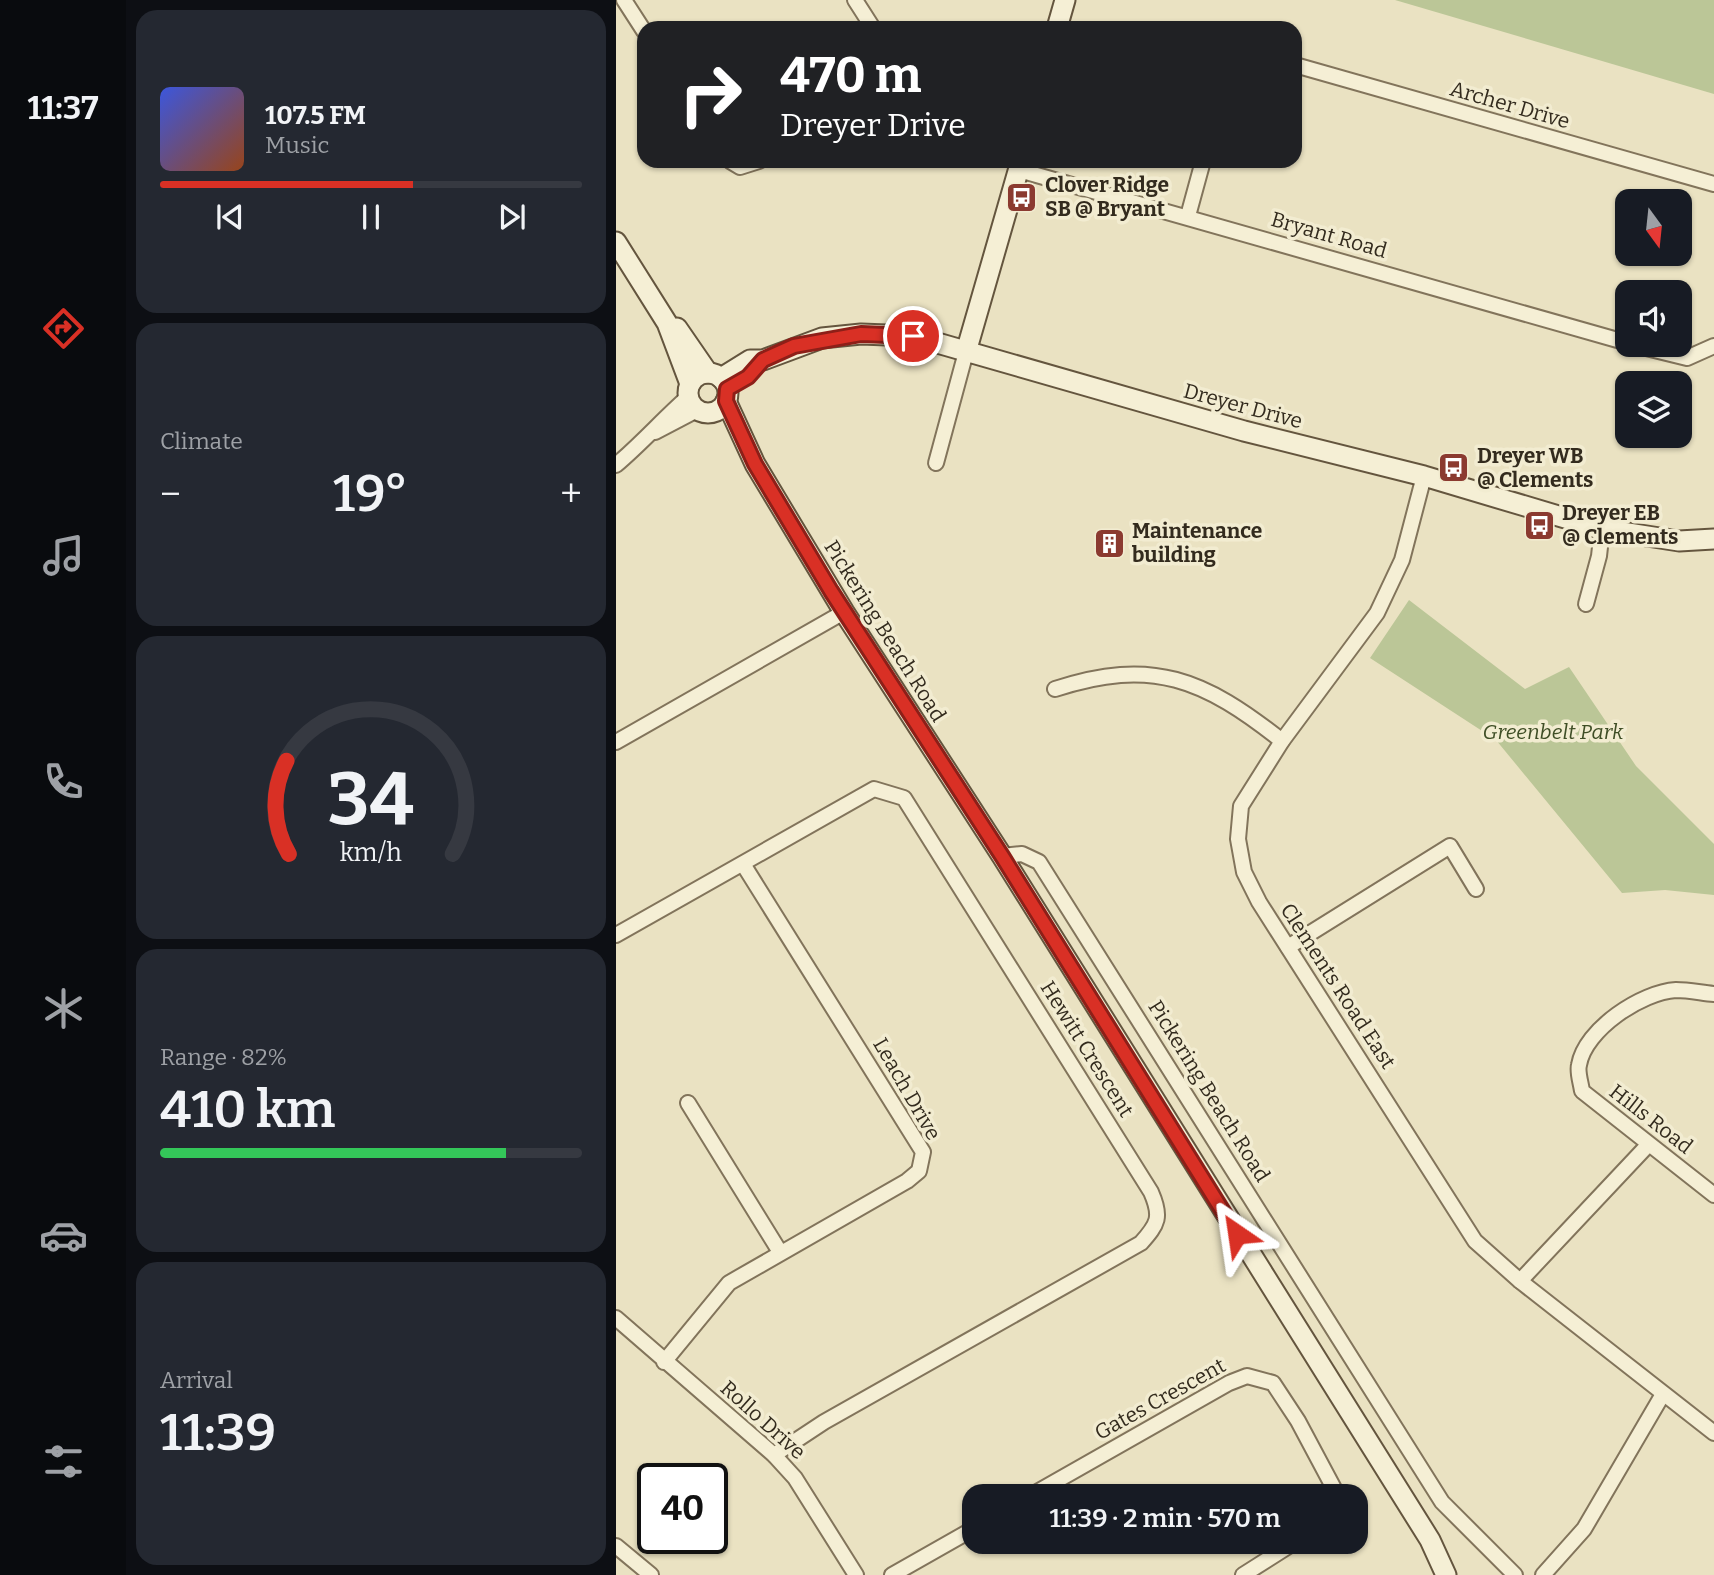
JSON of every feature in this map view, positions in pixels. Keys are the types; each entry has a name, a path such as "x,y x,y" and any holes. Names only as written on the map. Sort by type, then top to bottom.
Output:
{"street":[{"path":"624,0 637,21"},
{"path":"855,0 868,21"},
{"path":"1059,21 1065,0"},
{"name":"Archer Drive","path":"1302,67 1714,184"},
{"path":"936,463 1019,168"},
{"name":"Bryant Road","path":"1030,168 1615,339"},
{"path":"1188,216 1201,168"},
{"name":"Pickering Beach Road","path":"616,242 709,393 746,459 755,464 844,612 1002,856 1430,1540 1446,1575"},
{"name":"Dreyer Drive","path":"709,393 748,377 763,360 813,341 861,334 913,336 1244,431 1424,476 1602,529 1679,541 1714,539"},
{"path":"1692,356 1714,346"},
{"path":"616,465 654,432 709,393"},
{"name":"Clements Road East","path":"1424,476 1402,560 1377,613 1282,741 1241,806 1238,839 1244,872 1475,1241 1520,1281 1714,1433"},
{"path":"1586,604 1599,556 1602,529"},
{"path":"616,742 844,612"},
{"path":"1055,689 1085,679 1122,673 1157,674 1208,689 1239,706 1282,741"},
{"name":"Hewitt Crescent","path":"616,935 874,789 904,798 1151,1192 1158,1208 1156,1226 1141,1243 824,1422 774,1455"},
{"path":"1289,947 1450,846 1476,889"},
{"name":"Pickering Beach Road","path":"1002,856 1021,854 1039,862 1442,1502 1515,1575"},
{"name":"Leach Drive","path":"664,1362 729,1283 907,1181 919,1171 923,1152 743,864"},
{"name":"Hills Road","path":"1714,994 1677,990 1648,996 1621,1011 1584,1049 1578,1066 1582,1091 1714,1195"},
{"path":"688,1103 780,1252"},
{"path":"1520,1281 1648,1145"},
{"name":"Rollo Drive","path":"616,1318 774,1455 795,1478 856,1575"},
{"name":"Gates Crescent","path":"1051,1484 1229,1383 1247,1376 1273,1383 1298,1421 1332,1484"},
{"path":"1543,1575 1584,1529 1662,1394"},
{"path":"892,1575 962,1535"},
{"name":"Pickering Beach Road","path":"1430,1540 1442,1549 1461,1575"},
{"path":"616,1546 652,1575"},
{"path":"1243,1575 1276,1554"}],"green space":[{"path":"1395,0 1714,0 1714,94"},
{"name":"Greenbelt Park","path":"1409,600 1525,689 1569,667 1636,766 1714,844 1714,895 1665,890 1622,893 1496,740 1370,658"}],"building":[{"name":"Maintenance building","path":"1100,533 1122,539 1118,553 1096,548"}],"place":[{"name":"Clover Ridge SB @ Bryant","path":"1022,197"},
{"name":"Dreyer WB @ Clements","path":"1454,468"},
{"name":"Dreyer EB @ Clements","path":"1539,525"},
{"name":"Maintenance building","path":"1109,543"}],"route":[{"path":"913,336 861,334 822,338 794,346 763,360 748,377 727,389 726,401 752,452 755,464 844,612 1002,856 1237,1234"}]}
